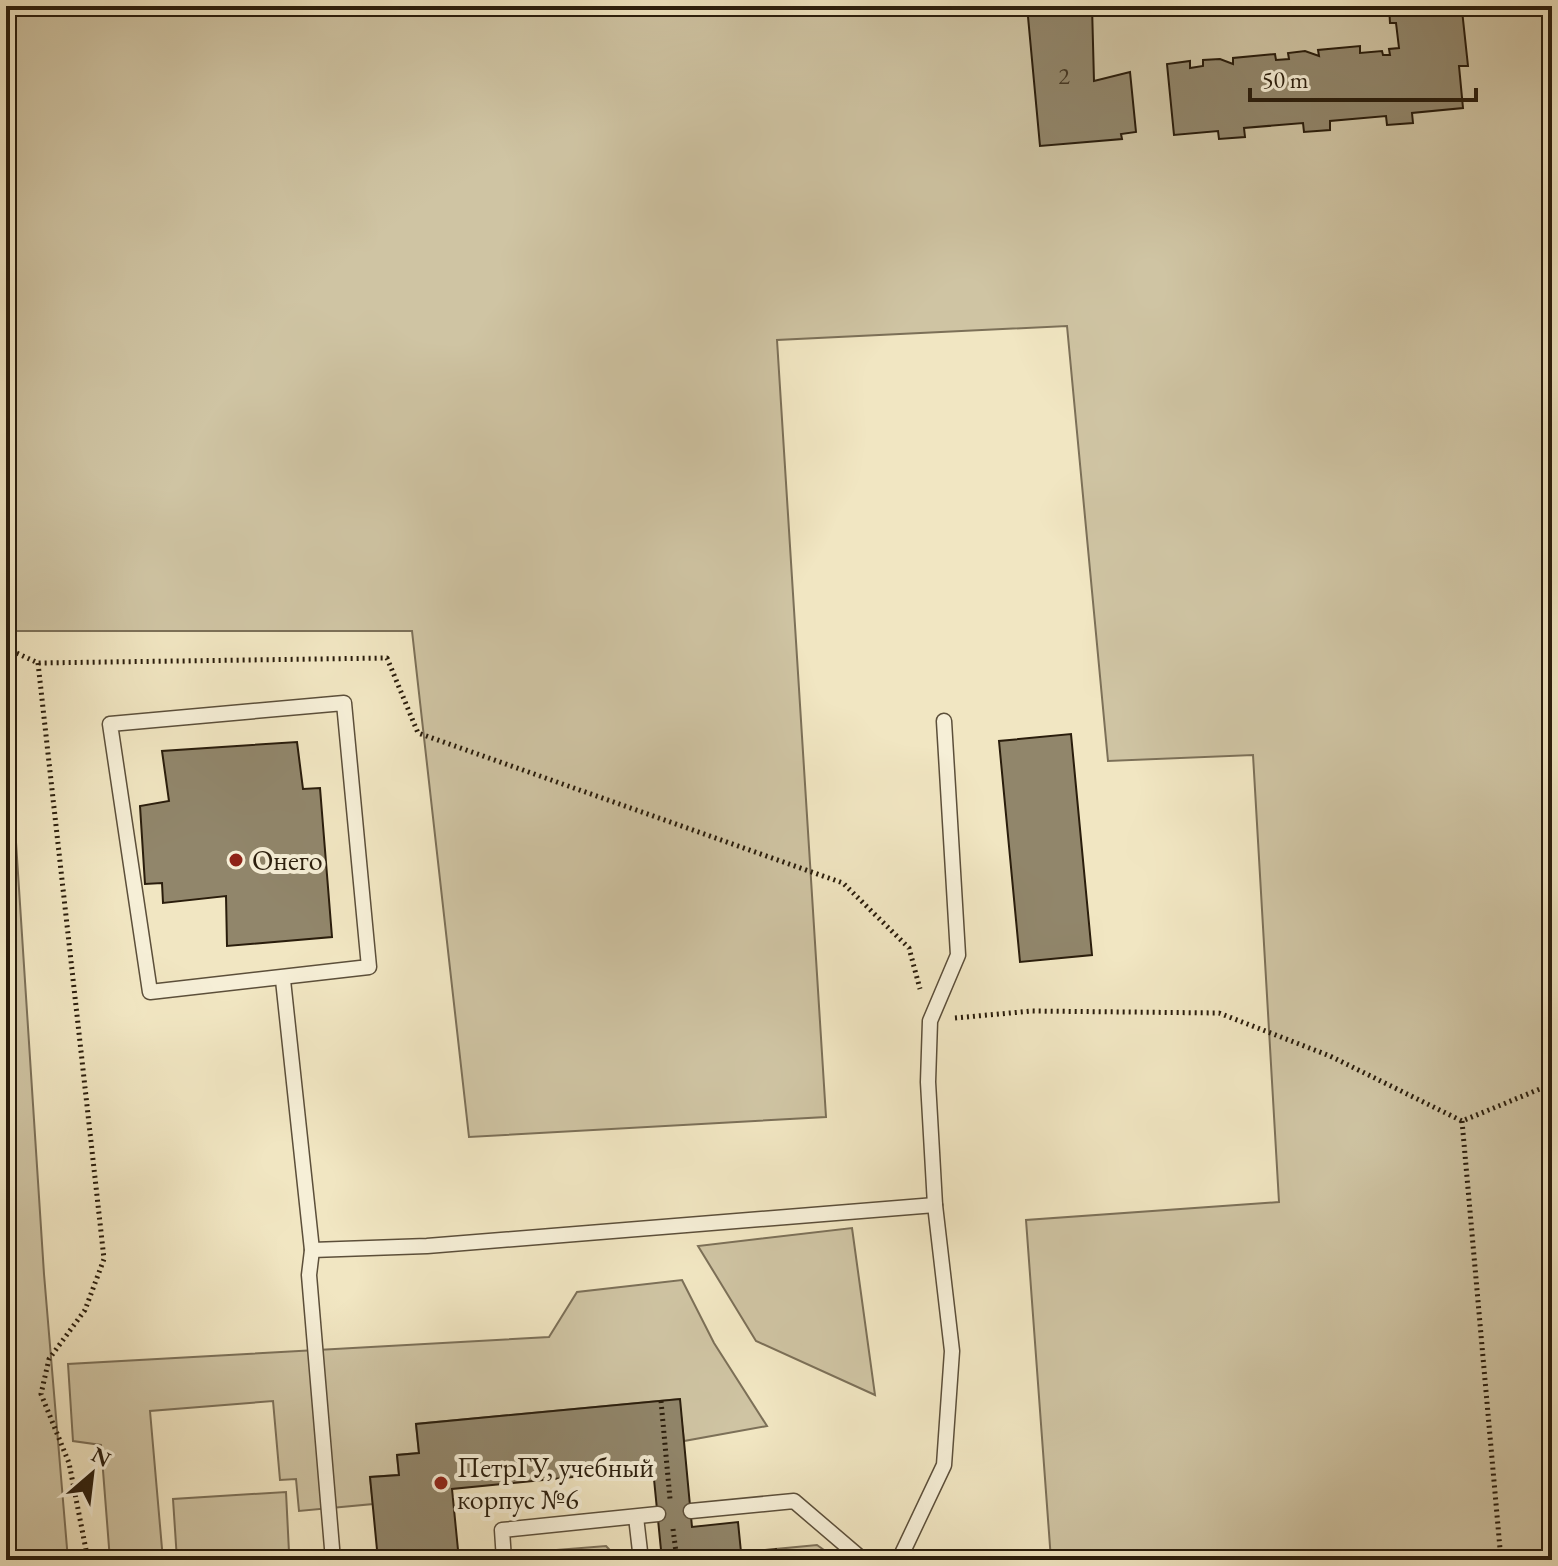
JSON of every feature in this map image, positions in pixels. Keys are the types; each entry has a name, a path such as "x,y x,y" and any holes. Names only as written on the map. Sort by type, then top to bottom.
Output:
{"lane":[{"path":"344,703 369,967 283,980 150,992 110,724 344,703"},
{"path":"899,1560 944,1465 952,1351 935,1205 928,1082 930,1021 958,955 944,721"},
{"path":"283,980 312,1250 309,1275 333,1560"},
{"path":"312,1250 427,1246 935,1205"},
{"path":"691,1511 794,1501 863,1560"},
{"path":"504,1560 502,1530 658,1514"},
{"path":"636,1517 641,1560"}],"path":[{"path":"6,648 38,663 387,658 418,733 843,883 909,948 930,1021 1032,1011 1219,1013 1330,1056 1462,1121 1552,1084"},
{"path":"38,663 104,1259 85,1310 49,1359 41,1394 69,1463 88,1560"},
{"path":"1462,1121 1501,1560"},
{"path":"661,1401 677,1560"}],"shaded area":[{"path":"6,6 1552,6 1552,1560 1051,1560 1026,1220 1279,1202 1253,755 1108,761 1067,326 777,340 826,1117 469,1137 412,631 6,631"},
{"path":"6,688 44,1274 68,1560 6,1560"},
{"path":"852,1228 875,1395 756,1341 698,1246"},
{"path":"682,1280 714,1343 767,1426 684,1441 679,1399 416,1424 419,1453 397,1455 399,1475 370,1477 373,1504 299,1511 296,1479 280,1480 273,1401 150,1411 163,1560 110,1560 101,1445 73,1441 68,1364 549,1337 577,1292"},
{"path":"286,1492 289,1552 283,1558 177,1560 173,1499"},
{"path":"817,1545 838,1560 777,1560 776,1549"},
{"path":"606,1546 619,1560 529,1560 532,1552"}],"building":[{"path":"1027,6 1092,6 1094,81 1130,72 1136,132 1121,134 1122,139 1040,146"},
{"path":"1389,6 1468,6 1468,9 1462,10 1468,66 1459,66 1463,108 1412,113 1413,123 1387,125 1386,116 1330,121 1330,130 1304,132 1303,123 1244,128 1245,137 1219,139 1218,131 1174,135 1167,64 1190,61 1190,68 1203,66 1203,60 1220,59 1233,64 1233,58 1275,54 1276,60 1289,59 1288,53 1305,51 1319,56 1318,50 1360,46 1360,53 1382,51 1383,55 1390,55 1389,49 1399,48 1396,23 1390,23"},
{"path":"1071,734 1092,955 1020,962 999,741"},
{"name":"Онего","path":"297,742 303,789 320,788 332,937 227,946 226,896 163,903 162,883 145,884 140,806 169,801 162,751"},
{"name":"ПетрГУ, учебный корпус №6","path":"680,1399 692,1527 738,1522 741,1552 776,1549 777,1560 662,1560 653,1469 452,1489 459,1560 378,1560 370,1477 399,1475 397,1455 419,1453 416,1424"}],"place":[{"name":"Онего","path":"236,860"},
{"name":"ПетрГУ, учебный корпус №6","path":"441,1483"}]}
